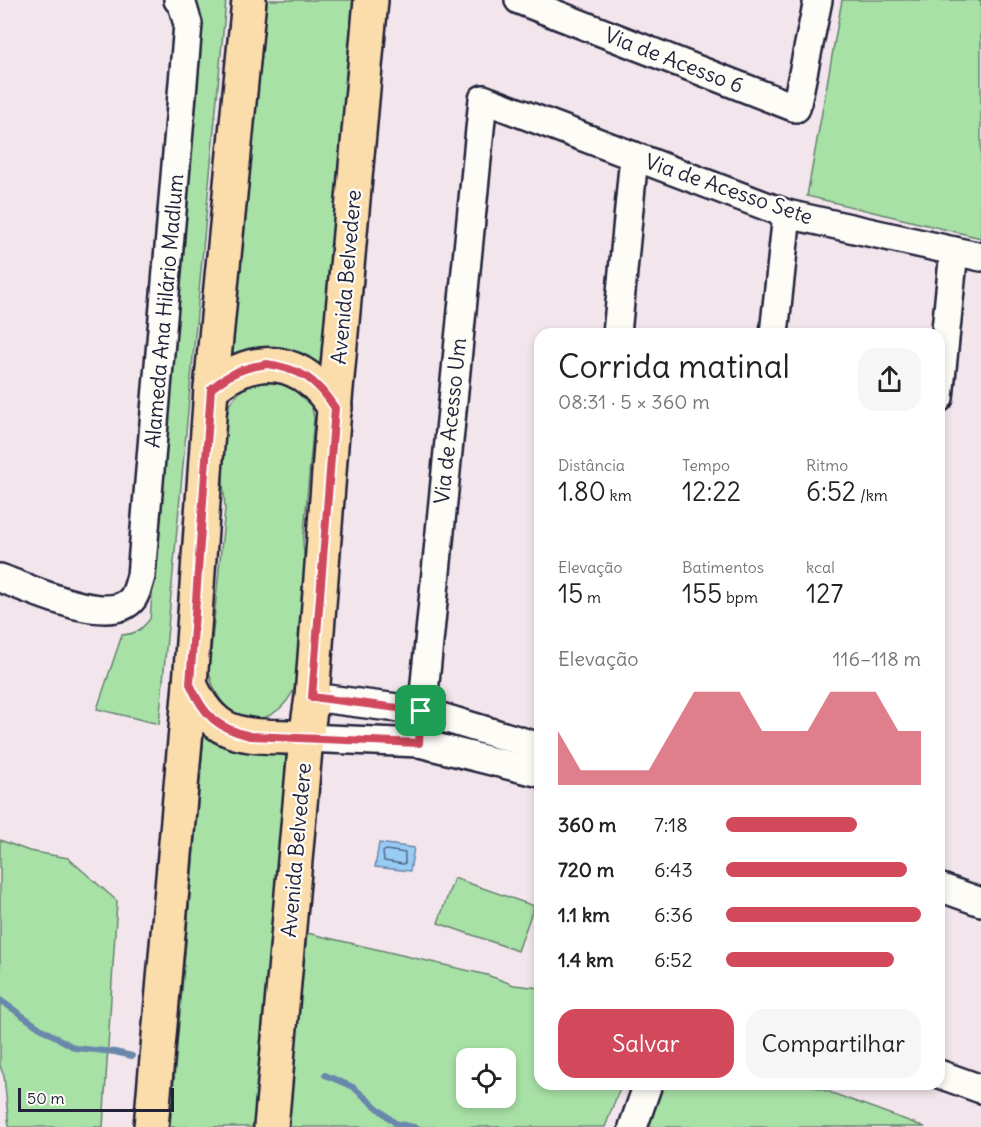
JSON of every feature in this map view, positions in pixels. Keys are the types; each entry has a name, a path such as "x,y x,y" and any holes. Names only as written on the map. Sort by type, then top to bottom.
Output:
{"main road":[{"path":"151,1127 190,684 211,389 249,0"},
{"name":"Avenida Belvedere","path":"271,1127 306,738 312,697 371,0"},
{"path":"211,389 227,376 246,367 267,364 288,367 307,376 323,390 335,408"},
{"path":"190,684 198,704 212,720 230,731 250,736 306,738"}],"street":[{"name":"Via de Acesso 6","path":"519,0 796,108 818,0"},
{"name":"Alameda Ana Hilário Madlum","path":"0,578 88,609 117,609 132,599 141,576 187,45 188,24 180,2"},
{"name":"Via de Acesso Sete","path":"483,99 787,214 981,257"},
{"name":"Via de Acesso Um","path":"419,743 483,99"},
{"path":"618,328 634,156"},
{"path":"775,328 787,214"},
{"path":"945,340 954,251"},
{"path":"312,697 421,711 534,745"},
{"path":"354,741 357,704"},
{"path":"306,738 419,743 534,772"},
{"path":"945,889 981,902"},
{"path":"945,1076 981,1089"},
{"path":"633,1127 646,1090"}],"green space":[{"path":"190,0 226,0 159,724 97,709 122,635 138,631 150,619 200,42 197,18"},
{"path":"262,0 356,0 323,379 230,363"},
{"path":"842,0 981,0 981,238 807,196"},
{"path":"278,379 298,389 307,397 314,418 303,543 306,577 295,687 285,703 273,713 260,718 247,718 234,713 223,703 214,689 209,671 225,509 222,467 226,419 230,403 245,386 256,380"},
{"path":"204,733 289,757 257,1127 170,1127"},
{"path":"0,840 29,851 68,858 117,901 103,1127 9,1127 4,1076 0,1066"},
{"path":"454,878 534,906 518,951 438,923"},
{"path":"307,933 487,975 514,985 534,987 534,1090 619,1090 605,1127 286,1127"},
{"path":"659,1090 824,1090 925,1127 646,1127"}],"water":[{"path":"379,843 414,848 410,871 375,867"}],"waterway":[{"path":"0,1000 40,1028 75,1048 132,1056"},
{"path":"325,1075 353,1087 395,1123 414,1127"}],"route":[{"path":"267,364 288,367 307,376 323,390 335,408 312,697 421,711 419,743 354,741 250,736 230,731 212,720 198,704 190,684 211,389 227,376 246,367 267,364"}]}
